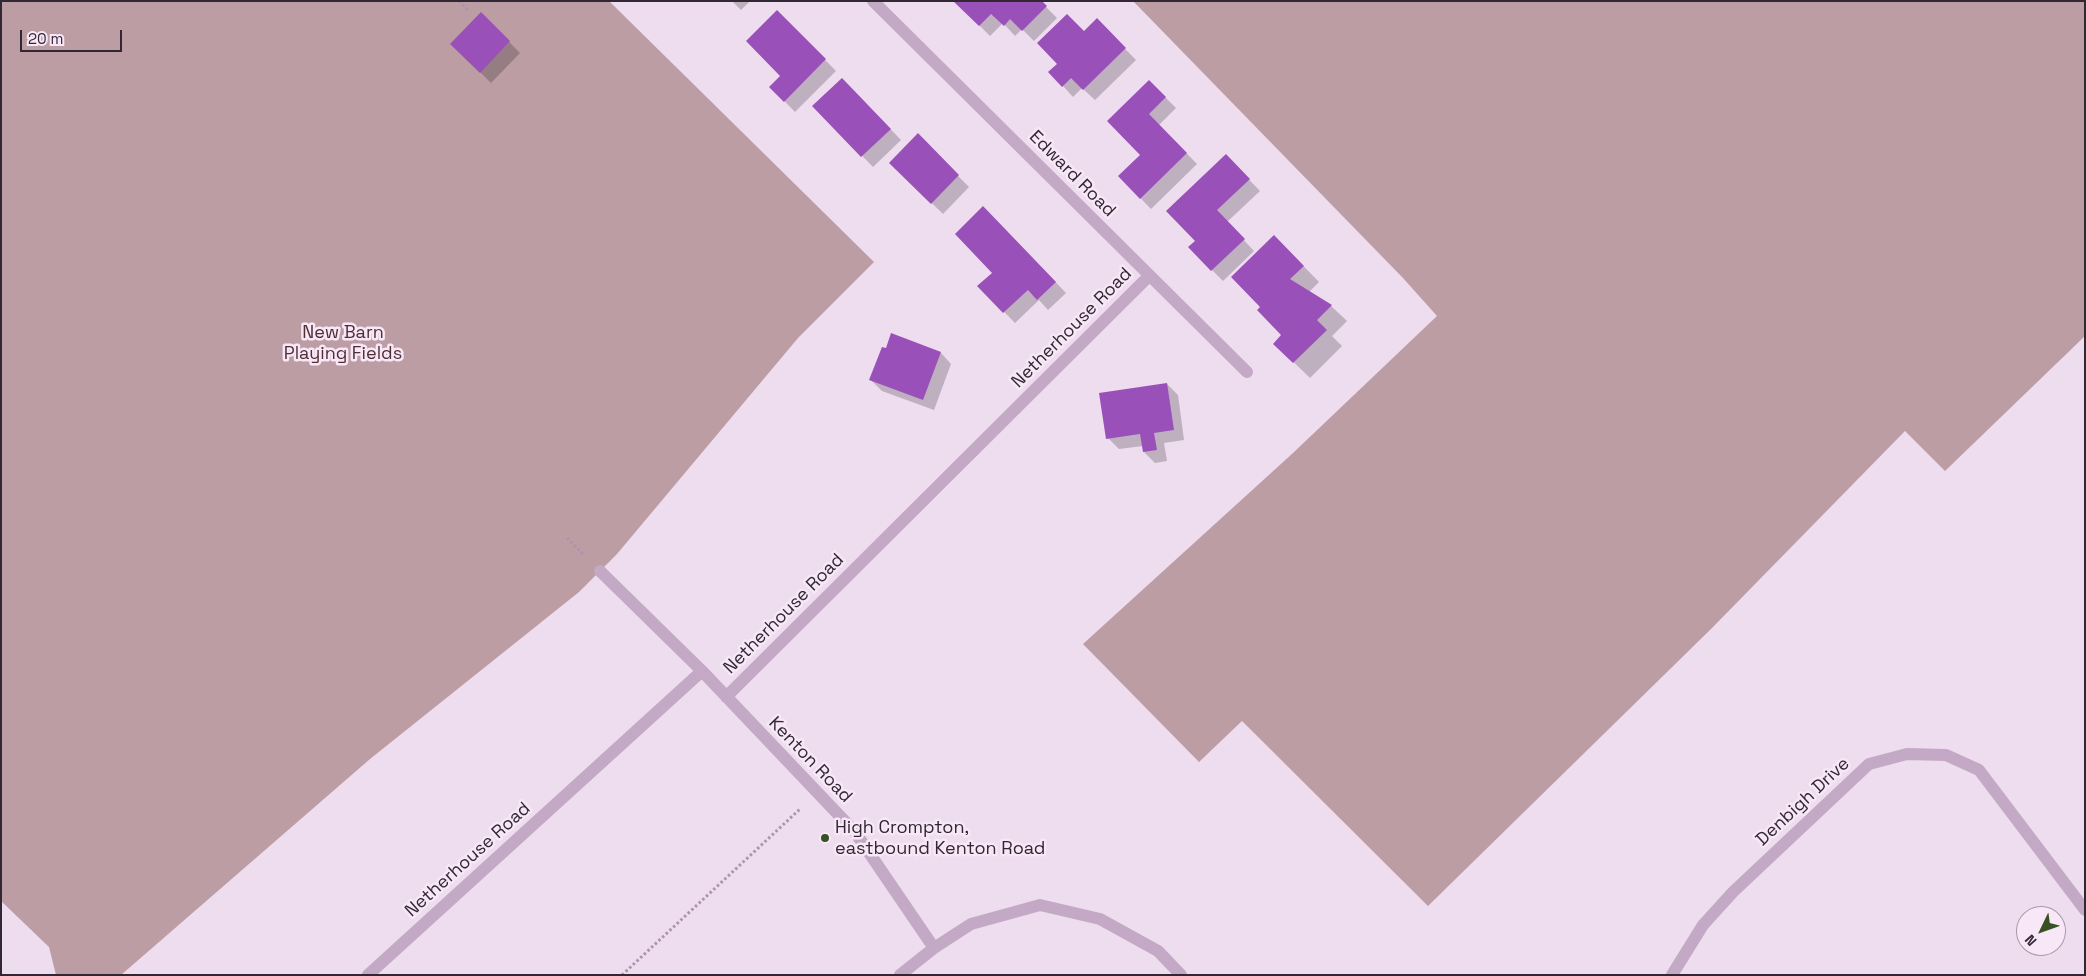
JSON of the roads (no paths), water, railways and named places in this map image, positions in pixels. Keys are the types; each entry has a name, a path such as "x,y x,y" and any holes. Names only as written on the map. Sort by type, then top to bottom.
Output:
{"street":[{"name":"Edward Road","path":"873,1 1247,372"},
{"name":"Netherhouse Road","path":"368,975 702,671 726,697 1149,276"},
{"path":"600,572 702,671"},
{"name":"Kenton Road","path":"726,697 855,832 934,948"},
{"name":"Denbigh Drive","path":"1672,975 1703,925 1734,892 1805,824 1869,764 1907,754 1946,754 1979,770 2085,910"},
{"path":"900,975 934,948 971,924 1040,905 1100,919 1158,951 1181,975"}],"place":[{"name":"High Crompton, eastbound Kenton Road","path":"825,838"}],"park label":[{"name":"New Barn Playing Fields","path":"343,343"}]}
